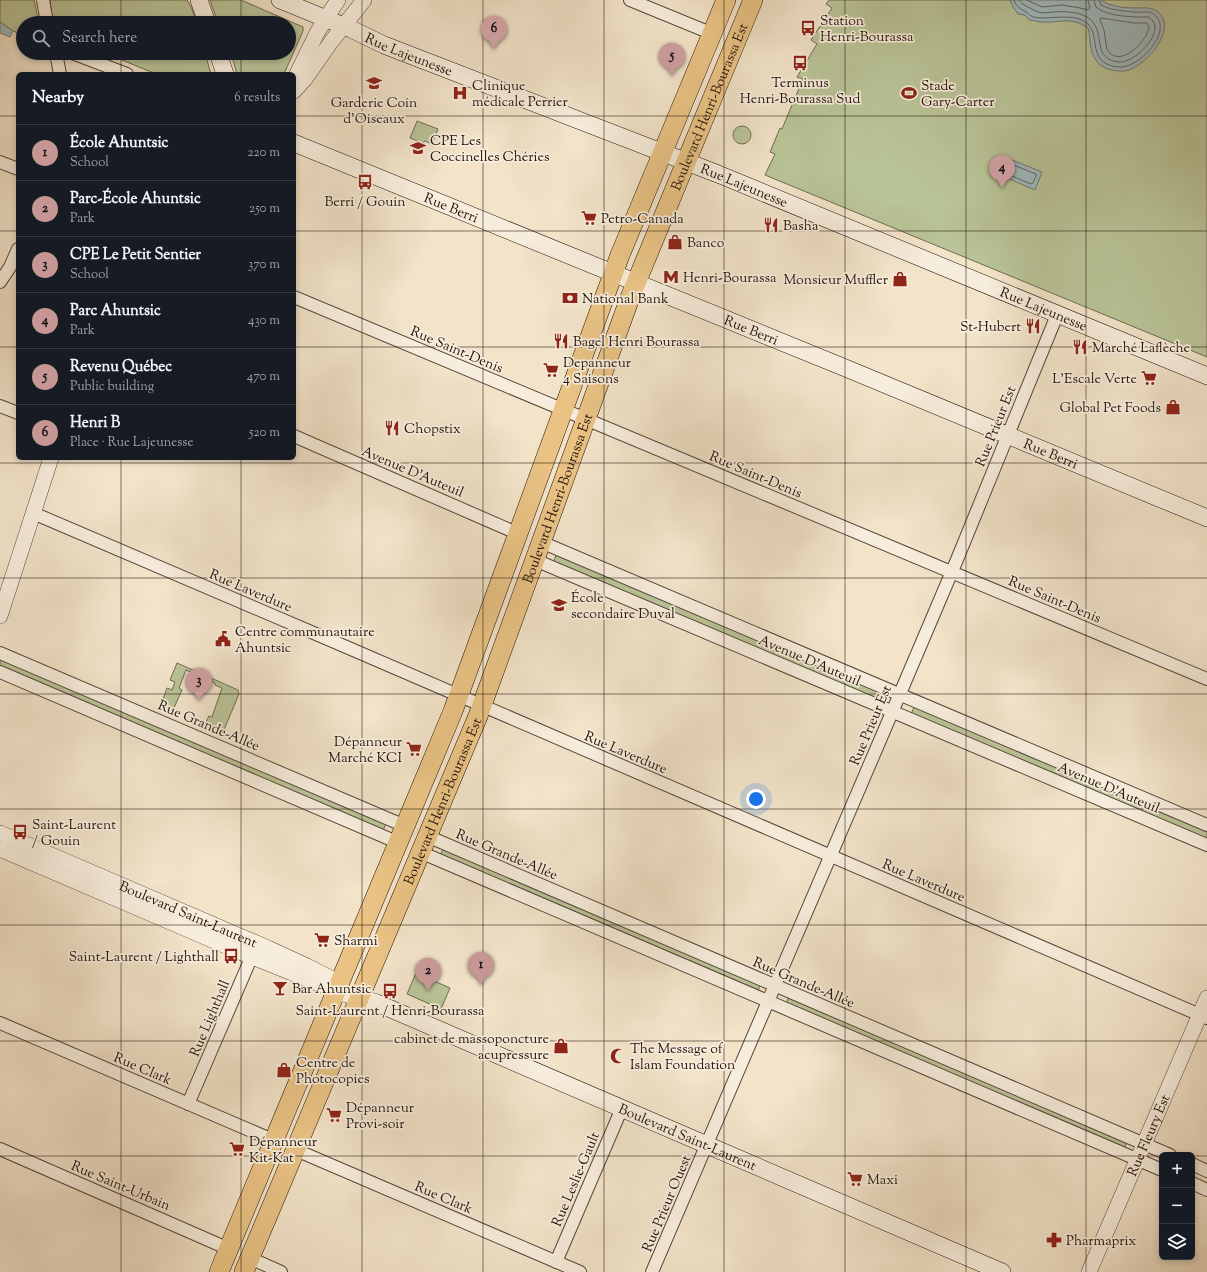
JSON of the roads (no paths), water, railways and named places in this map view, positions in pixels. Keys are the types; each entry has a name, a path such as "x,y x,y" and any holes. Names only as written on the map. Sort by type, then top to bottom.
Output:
{"main road":[{"path":"198,0 204,16"},
{"name":"Rue Lajeunesse","path":"280,0 384,45 686,162 896,247 1207,376"},
{"name":"Boulevard Henri-Bourassa Est","path":"220,1272 459,696 613,274 726,0"},
{"name":"Boulevard Henri-Bourassa Est","path":"247,1265 296,1150 365,998 423,844 482,706 636,283 753,0"},
{"path":"220,60 224,72"},
{"name":"Rue Berri","path":"296,144 1207,518"},
{"name":"Boulevard Saint-Laurent","path":"338,987 622,1108 993,1270"}],"street":[{"path":"43,0 46,16"},
{"path":"296,76 315,36 338,0"},
{"path":"296,89 364,0"},
{"path":"630,0 713,34"},
{"path":"57,60 60,72"},
{"path":"90,60 122,72"},
{"path":"0,162 16,166"},
{"path":"0,282 10,267 16,254"},
{"name":"Rue Saint-Denis","path":"296,298 1207,679"},
{"name":"Rue Prieur Est","path":"707,1145 900,694 1057,315"},
{"path":"0,406 16,412"},
{"name":"Avenue D'Auteuil","path":"296,437 519,534"},
{"path":"0,616 50,460"},
{"name":"Rue Laverdure","path":"33,513 1203,1017"},
{"name":"Avenue D'Auteuil","path":"538,551 900,694 1207,825"},
{"name":"Avenue D'Auteuil","path":"538,551 892,712 1207,845"},
{"name":"Rue Grande-Allée","path":"0,653 402,834"},
{"path":"0,672 402,834"},
{"name":"Boulevard Saint-Laurent","path":"0,833 254,950"},
{"path":"423,844 768,1002 1159,1169"},
{"name":"Rue Grande-Allée","path":"423,844 775,986 1163,1152"},
{"name":"Boulevard Saint-Laurent","path":"0,849 254,950 307,966 338,987"},
{"name":"Rue Lighthall","path":"188,1104 254,950"},
{"name":"Rue Fleury Est","path":"1090,1272 1144,1144 1203,1017 1207,998"},
{"name":"Rue Clark","path":"0,1023 274,1140"},
{"name":"Rue Leslie-Gault","path":"556,1262 622,1108"},
{"name":"Rue Prieur Ouest","path":"652,1272 707,1145"},
{"name":"Rue Saint-Urbain","path":"0,1149 230,1249"},
{"name":"Rue Clark","path":"296,1150 580,1272"},
{"path":"1195,1165 1207,1171"},
{"path":"1195,1184 1207,1190"},
{"path":"247,1265 281,1272"}],"water":[{"path":"1010,0 1101,0 1118,7 1150,8 1157,11 1163,18 1163,36 1152,53 1136,66 1129,70 1121,71 1108,69 1101,66 1094,56 1091,49 1088,28 1082,24 1071,21 1042,22 1029,20 1025,15 1018,14"},
{"path":"0,22 13,31 10,37 0,33"},
{"path":"1007,158 1042,172 1035,190 1000,175"}],"place":[{"name":"Station Henri-Bourassa","path":"808,28"},
{"name":"Henri B","path":"494,49"},
{"name":"Terminus Henri-Bourassa Sud","path":"800,63"},
{"name":"Revenu Québec","path":"672,76"},
{"name":"Garderie Coin d'Oiseaux","path":"374,83"},
{"name":"Clinique médicale Perrier","path":"460,93"},
{"name":"Stade Gary-Carter","path":"909,93"},
{"name":"CPE Les Coccinelles Chéries","path":"418,148"},
{"name":"Berri / Gouin","path":"365,182"},
{"name":"Parc Ahuntsic","path":"1002,188"},
{"name":"Petro-Canada","path":"589,218"},
{"name":"Basha","path":"771,225"},
{"name":"Banco","path":"675,242"},
{"name":"Henri-Bourassa","path":"671,277"},
{"name":"Monsieur Muffler","path":"900,279"},
{"name":"National Bank","path":"570,298"},
{"name":"St-Hubert","path":"1033,326"},
{"name":"Bagel Henri Bourassa","path":"561,341"},
{"name":"Marché Laflèche","path":"1080,347"},
{"name":"Depanneur 4 Saisons","path":"551,370"},
{"name":"L'Escale Verte","path":"1149,378"},
{"name":"Global Pet Foods","path":"1173,407"},
{"name":"Chopstix","path":"392,428"},
{"name":"École secondaire Duval","path":"559,605"},
{"name":"Centre communautaire Ahuntsic","path":"223,639"},
{"name":"CPE Le Petit Sentier","path":"199,701"},
{"name":"Dépanneur Marché KCI","path":"414,749"},
{"name":"Saint-Laurent / Gouin","path":"20,832"},
{"name":"Sharmi","path":"322,940"},
{"name":"Saint-Laurent / Lighthall","path":"231,956"},
{"name":"École Ahuntsic","path":"481,985"},
{"name":"Bar Ahuntsic","path":"280,988"},
{"name":"Saint-Laurent / Henri-Bourassa","path":"390,991"},
{"name":"Parc-École Ahuntsic","path":"428,991"},
{"name":"cabinet de massoponcture acupressure","path":"561,1046"},
{"name":"The Message of Islam Foundation","path":"618,1056"},
{"name":"Centre de Photocopies","path":"284,1070"},
{"name":"Dépanneur Provi-soir","path":"334,1115"},
{"name":"Dépanneur Kit-Kat","path":"237,1149"},
{"name":"Maxi","path":"855,1179"},
{"name":"Pharmaprix","path":"1054,1240"}]}
